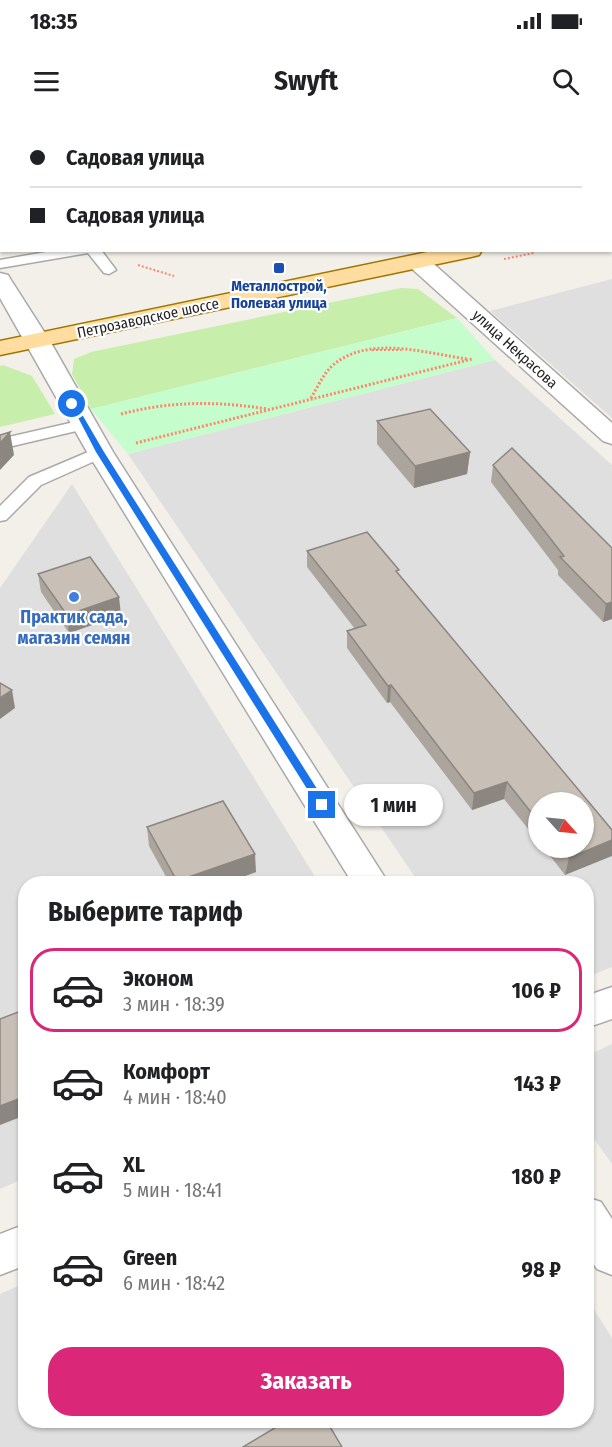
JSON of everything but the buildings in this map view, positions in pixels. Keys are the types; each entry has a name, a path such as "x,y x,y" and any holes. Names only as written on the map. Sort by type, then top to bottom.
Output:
{"main road":[{"name":"Петрозаводское шоссе","path":"0,348 462,252"}],"street":[{"name":"улица Некрасова","path":"417,262 612,436"},
{"path":"0,279 38,341 83,425 367,876"},
{"path":"594,1010 612,1002"},
{"path":"594,1228 612,1255"},
{"path":"0,1255 18,1247"}],"lane":[{"path":"0,264 73,252"},
{"path":"95,252 109,270"},
{"path":"0,444 83,425"},
{"path":"0,516 35,481 100,452"}],"path":[{"path":"495,261 534,253"},
{"path":"310,399 331,367 343,358 364,350 386,348 471,359"},
{"path":"100,452 514,348"},
{"path":"83,425 156,404 230,402 271,410"}],"shaded area":[{"path":"612,279 612,418 490,311"},
{"path":"495,360 612,465 612,967 594,974 594,876 414,876 128,454"},
{"path":"72,484 315,876 18,876 18,1181 0,1189 0,588"},
{"path":"612,1044 612,1164 594,1138 594,1053"},
{"path":"18,1286 18,1428 594,1428 594,1309 612,1338 612,1447 0,1447 0,1294"}],"green space":[{"path":"401,288 418,289 457,318 91,409 72,374 74,359 91,352"},
{"path":"457,318 495,360 128,454 91,409"},
{"path":"3,365 32,376 55,414 0,427 0,366"}],"place":[{"name":"Металлострой, Полевая улица","path":"279,268"},
{"name":"Практик сада, магазин семян","path":"74,597"}],"route":[{"path":"72,404 322,805"}]}
